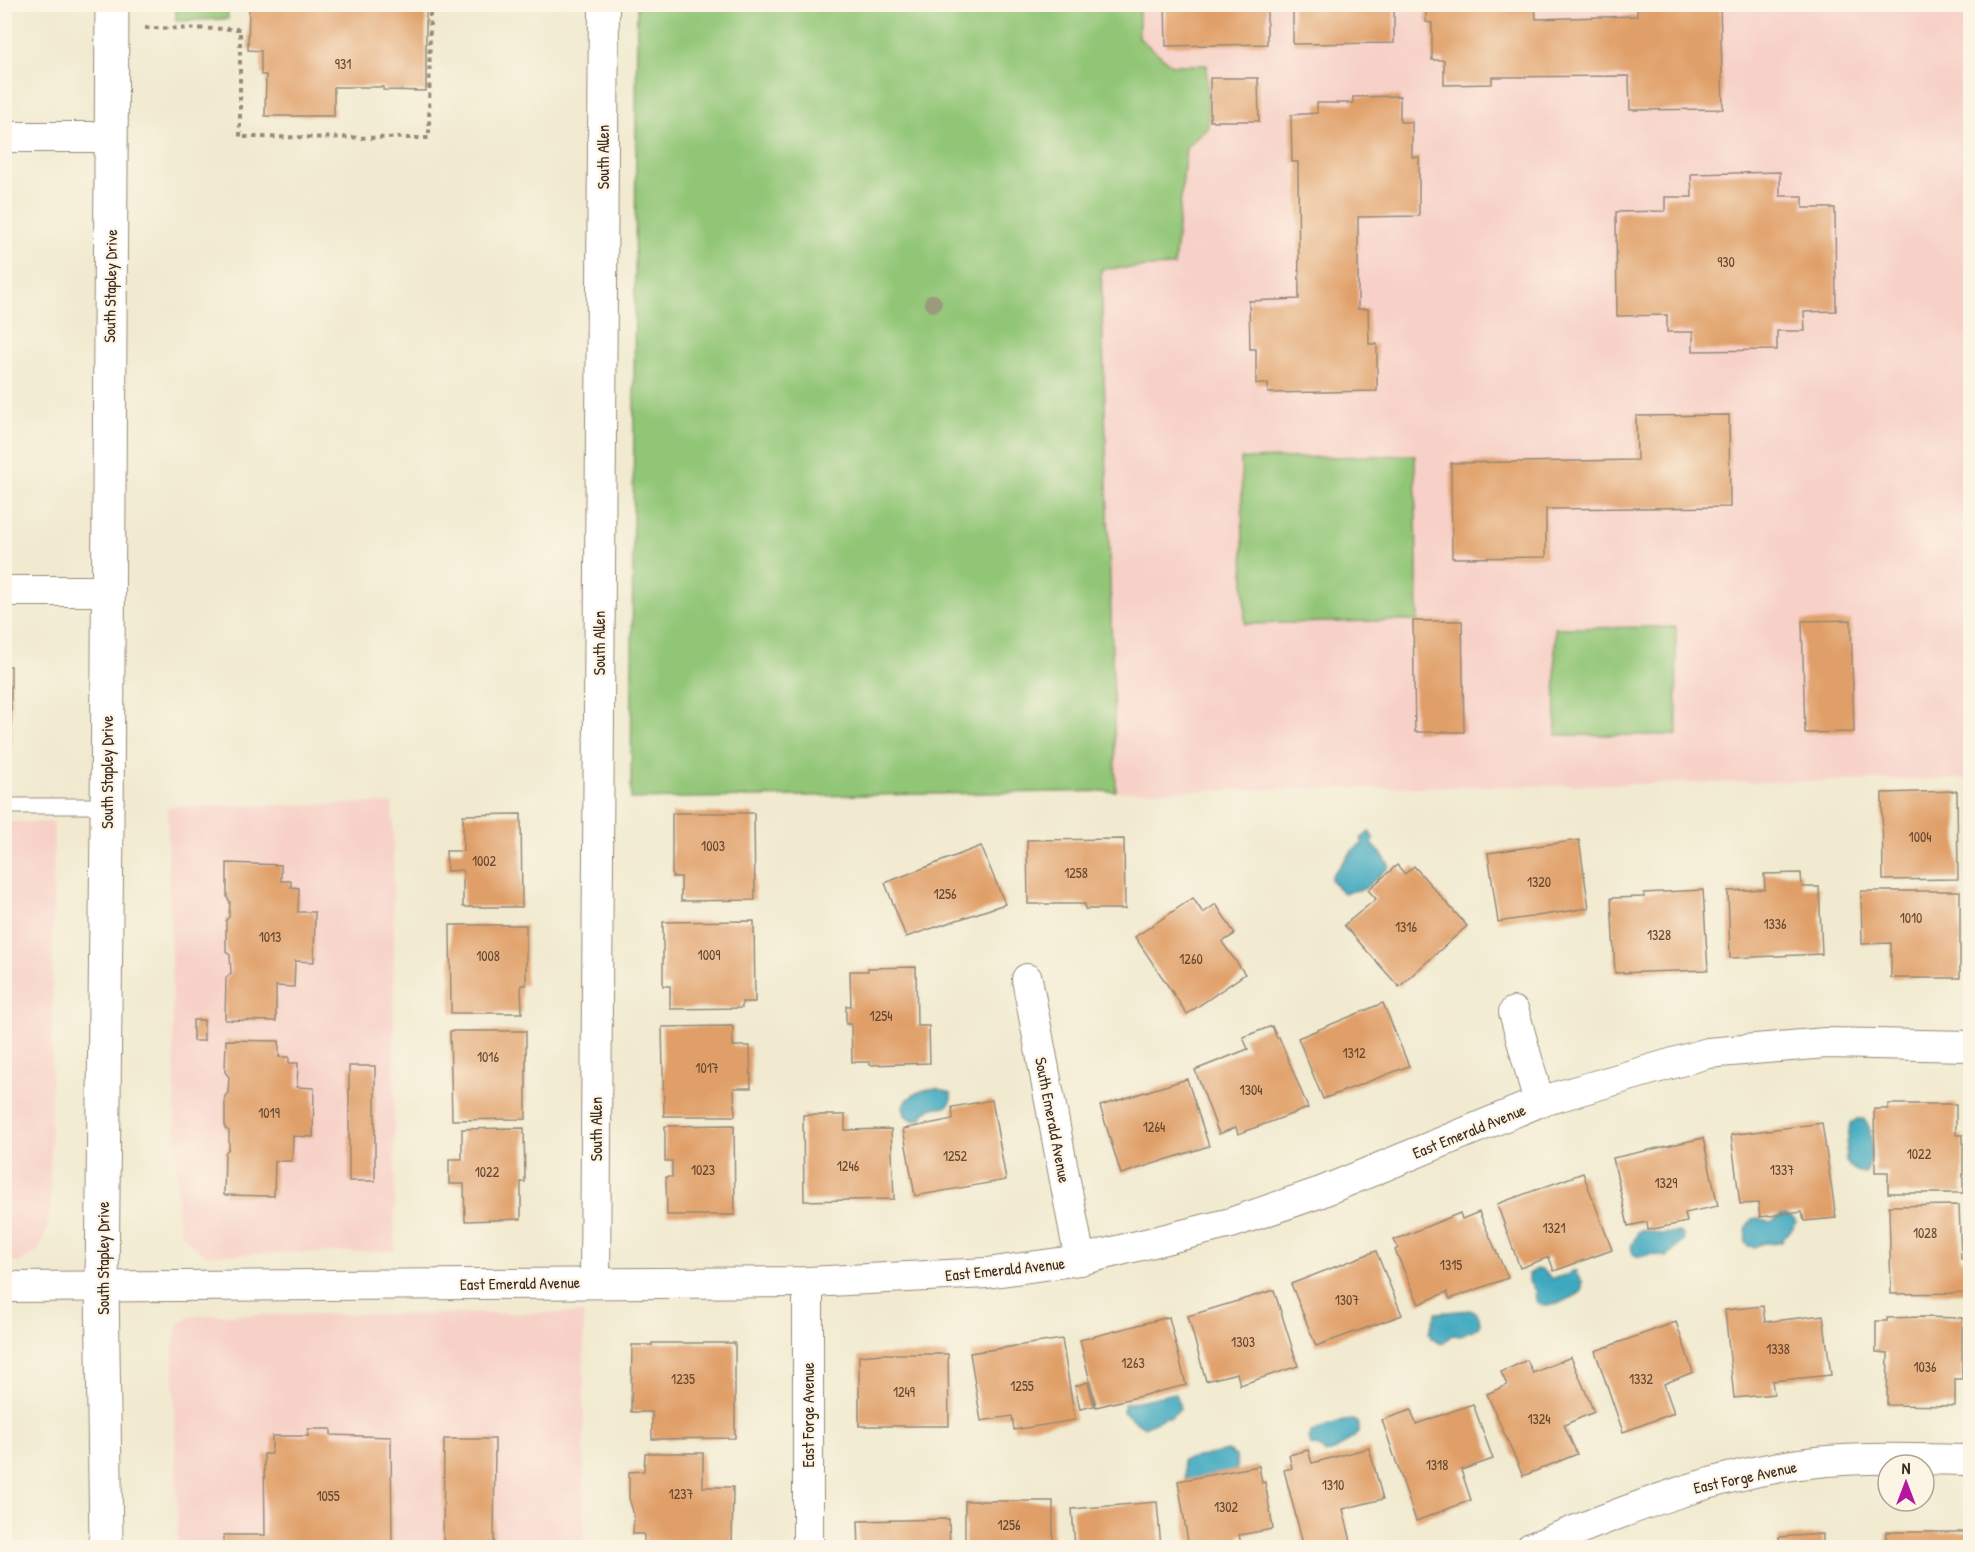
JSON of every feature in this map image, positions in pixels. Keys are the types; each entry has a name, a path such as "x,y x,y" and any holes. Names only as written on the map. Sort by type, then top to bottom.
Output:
{"main road":[{"name":"South Stapley Drive","path":"107,1545 102,1287 112,16"}],"street":[{"name":"South Allen","path":"595,1282 604,4"},
{"path":"4,137 111,137"},
{"path":"4,591 108,591"},
{"name":"South Emerald Avenue","path":"1027,980 1080,1260"},
{"path":"1514,1012 1539,1102"},
{"name":"East Emerald Avenue","path":"4,1287 808,1282 987,1274 1080,1260 1230,1223 1321,1192 1539,1102 1708,1053 1826,1042 1971,1046"},
{"name":"East Forge Avenue","path":"808,1282 808,1548"},
{"name":"East Forge Avenue","path":"1531,1548 1663,1496 1735,1476 1792,1465 1857,1459 1971,1461"}],"lane":[{"path":"4,806 107,806"}],"path":[{"path":"112,16 240,29 240,137 429,138 430,4"}],"shaded area":[{"path":"637,5 1970,5 1970,779 631,799"},
{"path":"393,803 395,1251 206,1255 189,1243 180,1231 178,1216 167,807"},
{"path":"5,822 54,822 50,1204 48,1226 39,1250 20,1262 4,1261"},
{"path":"584,1313 584,1547 178,1547 173,1347 179,1323 190,1317 202,1315"}],"green space":[{"path":"176,5 227,5 228,19 176,21"},
{"path":"637,5 1139,5 1139,38 1172,65 1207,65 1208,128 1186,147 1174,266 1101,269 1116,791 631,799"},
{"path":"1415,455 1418,620 1245,624 1241,459"},
{"path":"1676,627 1677,735 1556,735 1555,628"}],"water":[{"path":"1369,832 1374,839 1372,844 1382,854 1389,865 1388,868 1364,889 1343,893 1331,880 1332,875 1353,850 1363,843 1361,839"},
{"path":"936,1088 951,1093 951,1101 947,1106 928,1110 922,1119 914,1121 905,1115 903,1106 909,1098 922,1091"},
{"path":"1857,1119 1863,1119 1867,1123 1871,1137 1870,1162 1865,1173 1853,1169 1845,1159 1850,1124"},
{"path":"1781,1215 1790,1216 1796,1223 1782,1242 1762,1243 1755,1247 1745,1243 1747,1226 1752,1219 1758,1218 1771,1222"},
{"path":"1642,1230 1662,1234 1679,1232 1683,1235 1684,1241 1666,1257 1651,1254 1639,1257 1633,1254 1631,1247 1638,1232"},
{"path":"1537,1269 1542,1270 1552,1279 1576,1271 1582,1281 1582,1291 1559,1303 1543,1306 1536,1301 1535,1290 1529,1282 1529,1274"},
{"path":"1470,1310 1477,1313 1480,1319 1476,1329 1461,1336 1453,1335 1442,1343 1431,1338 1429,1332 1436,1313"},
{"path":"1174,1393 1180,1409 1170,1418 1166,1417 1144,1427 1123,1412 1124,1404"},
{"path":"1346,1420 1357,1422 1359,1433 1336,1450 1326,1453 1311,1445 1308,1438 1311,1432"},
{"path":"1227,1451 1236,1456 1235,1471 1186,1480 1182,1460"}],"building":[{"path":"261,4 426,4 426,91 383,90 383,87 334,87 334,116 265,116 266,75 261,75 261,51 248,50 249,6"},
{"path":"1165,4 1267,4 1267,44 1166,46"},
{"path":"1293,4 1394,4 1394,43 1293,44"},
{"path":"1426,4 1535,4 1536,19 1637,16 1637,6 1720,4 1723,109 1630,110 1629,76 1492,77 1492,84 1444,85 1444,60 1432,60 1432,23 1426,22"},
{"path":"1210,78 1258,78 1259,121 1210,121"},
{"path":"1400,96 1400,122 1412,122 1412,157 1419,157 1419,216 1358,217 1358,309 1368,309 1369,344 1377,344 1377,391 1268,393 1268,384 1256,384 1256,349 1250,349 1249,301 1299,299 1298,162 1292,162 1291,115 1317,113 1317,103 1353,103 1353,97"},
{"path":"1780,172 1780,196 1803,196 1803,208 1835,208 1836,311 1804,312 1805,331 1777,331 1777,350 1693,351 1693,332 1667,332 1667,315 1617,316 1616,212 1665,211 1665,197 1692,197 1691,174"},
{"path":"1729,415 1730,507 1546,509 1546,557 1452,558 1451,463 1637,460 1636,416"},
{"path":"1851,620 1854,732 1805,733 1802,621"},
{"path":"1413,621 1462,621 1464,732 1415,732"},
{"path":"5,666 11,666 11,749 5,748"},
{"path":"1957,791 1958,879 1883,880 1882,793"},
{"path":"672,813 754,813 755,900 681,901 681,877 672,877"},
{"path":"521,814 522,907 463,907 463,870 447,871 446,851 463,851 463,815"},
{"path":"1124,839 1125,909 1085,909 1085,904 1028,904 1027,840"},
{"path":"1579,840 1589,908 1498,922 1488,853"},
{"path":"981,846 1005,904 906,937 885,883"},
{"path":"227,863 281,865 281,881 291,881 291,887 299,888 298,912 315,912 314,962 295,961 294,987 276,986 276,1021 225,1020 226,978 231,973 230,955 226,952 226,920 229,917 230,902 227,897"},
{"path":"1397,865 1405,874 1414,866 1467,926 1399,987 1344,925 1376,899 1368,890"},
{"path":"1801,873 1802,887 1819,887 1822,954 1730,958 1728,891 1765,889 1764,874"},
{"path":"1703,890 1708,970 1615,973 1611,898 1644,897 1644,893"},
{"path":"1861,891 1960,891 1960,978 1891,978 1891,943 1862,944"},
{"path":"1193,898 1203,913 1216,904 1235,934 1222,942 1245,974 1187,1014 1135,937"},
{"path":"754,921 755,1002 742,1002 742,1008 670,1009 670,986 663,986 663,922"},
{"path":"450,925 526,925 526,985 521,985 522,1013 451,1013"},
{"path":"916,967 917,1026 929,1026 930,1063 870,1065 870,1062 852,1062 851,1024 846,1024 846,1006 851,1006 850,971 868,971 868,968"},
{"path":"1383,1003 1409,1066 1323,1099 1298,1038"},
{"path":"193,1020 204,1020 204,1041 193,1041"},
{"path":"733,1026 733,1046 750,1046 751,1088 734,1088 735,1116 664,1116 662,1027"},
{"path":"1272,1026 1277,1038 1279,1037 1308,1108 1238,1134 1236,1127 1219,1134 1195,1070 1248,1049 1243,1037"},
{"path":"450,1031 526,1031 526,1119 452,1120"},
{"path":"226,1040 279,1041 279,1057 289,1057 289,1063 298,1063 297,1087 314,1088 313,1137 293,1136 292,1161 275,1161 274,1196 224,1195 225,1153 229,1148 229,1131 225,1128 225,1096 228,1093 229,1077 225,1072"},
{"path":"349,1066 375,1066 375,1181 349,1181"},
{"path":"1187,1079 1209,1146 1121,1174 1100,1106"},
{"path":"992,1100 1006,1180 915,1196 903,1129 953,1119 952,1107"},
{"path":"1888,1104 1956,1104 1956,1135 1963,1135 1963,1193 1888,1193 1888,1172 1875,1172 1874,1109 1888,1109"},
{"path":"803,1115 845,1115 845,1130 891,1129 894,1199 804,1201"},
{"path":"1822,1123 1836,1218 1804,1221 1802,1212 1760,1217 1758,1203 1740,1204 1731,1135"},
{"path":"734,1125 735,1215 667,1215 666,1177 672,1177 672,1161 665,1161 665,1126"},
{"path":"524,1128 525,1182 521,1182 521,1219 465,1221 464,1184 449,1184 449,1159 462,1159 462,1129"},
{"path":"1703,1138 1718,1206 1685,1213 1687,1222 1648,1230 1647,1222 1628,1226 1613,1158"},
{"path":"1583,1173 1612,1250 1554,1271 1549,1257 1520,1268 1497,1204"},
{"path":"1959,1205 1961,1259 1965,1259 1966,1293 1891,1294 1889,1206"},
{"path":"1479,1212 1508,1278 1450,1299 1447,1292 1419,1304 1395,1250 1398,1248 1394,1240 1460,1213 1462,1219"},
{"path":"1376,1251 1402,1315 1316,1346 1291,1284"},
{"path":"1274,1290 1298,1366 1240,1385 1237,1373 1206,1381 1188,1316"},
{"path":"1763,1306 1765,1322 1823,1315 1831,1375 1772,1381 1774,1394 1734,1398 1725,1310"},
{"path":"1169,1317 1186,1385 1096,1407 1080,1340"},
{"path":"1887,1318 1962,1318 1962,1379 1955,1379 1955,1406 1887,1405 1888,1353 1876,1352 1876,1321 1887,1321"},
{"path":"1676,1322 1693,1372 1664,1384 1674,1413 1623,1432 1595,1351"},
{"path":"1062,1339 1075,1420 1014,1430 1012,1416 981,1421 970,1353"},
{"path":"652,1343 735,1343 735,1438 652,1439 652,1412 631,1412 632,1345 652,1345"},
{"path":"948,1354 949,1426 859,1426 859,1356"},
{"path":"1571,1357 1594,1412 1564,1425 1577,1454 1523,1476 1487,1394 1507,1385 1501,1372 1527,1360 1533,1373"},
{"path":"1088,1382 1094,1406 1080,1409 1075,1386"},
{"path":"1473,1404 1493,1459 1461,1470 1471,1500 1416,1521 1382,1420 1411,1410 1416,1424"},
{"path":"308,1429 331,1429 331,1435 391,1437 392,1548 223,1548 224,1535 265,1535 264,1454 272,1454 272,1436 308,1436"},
{"path":"444,1439 495,1439 494,1548 443,1548"},
{"path":"1369,1448 1383,1499 1343,1509 1351,1541 1324,1548 1304,1548 1284,1470 1292,1468 1289,1455 1308,1450 1312,1463"},
{"path":"645,1453 703,1453 703,1487 733,1487 732,1543 644,1543 644,1534 633,1534 634,1515 629,1498 629,1472 644,1471"},
{"path":"1259,1466 1262,1483 1265,1482 1273,1529 1239,1535 1242,1548 1189,1548 1178,1481"},
{"path":"965,1501 1053,1501 1053,1548 965,1548"},
{"path":"1157,1502 1161,1548 1075,1548 1072,1509"},
{"path":"949,1519 950,1548 859,1548 858,1521"},
{"path":"1886,1532 1970,1532 1970,1548 1886,1548"},
{"path":"1823,1534 1823,1548 1779,1548 1779,1537"}]}
